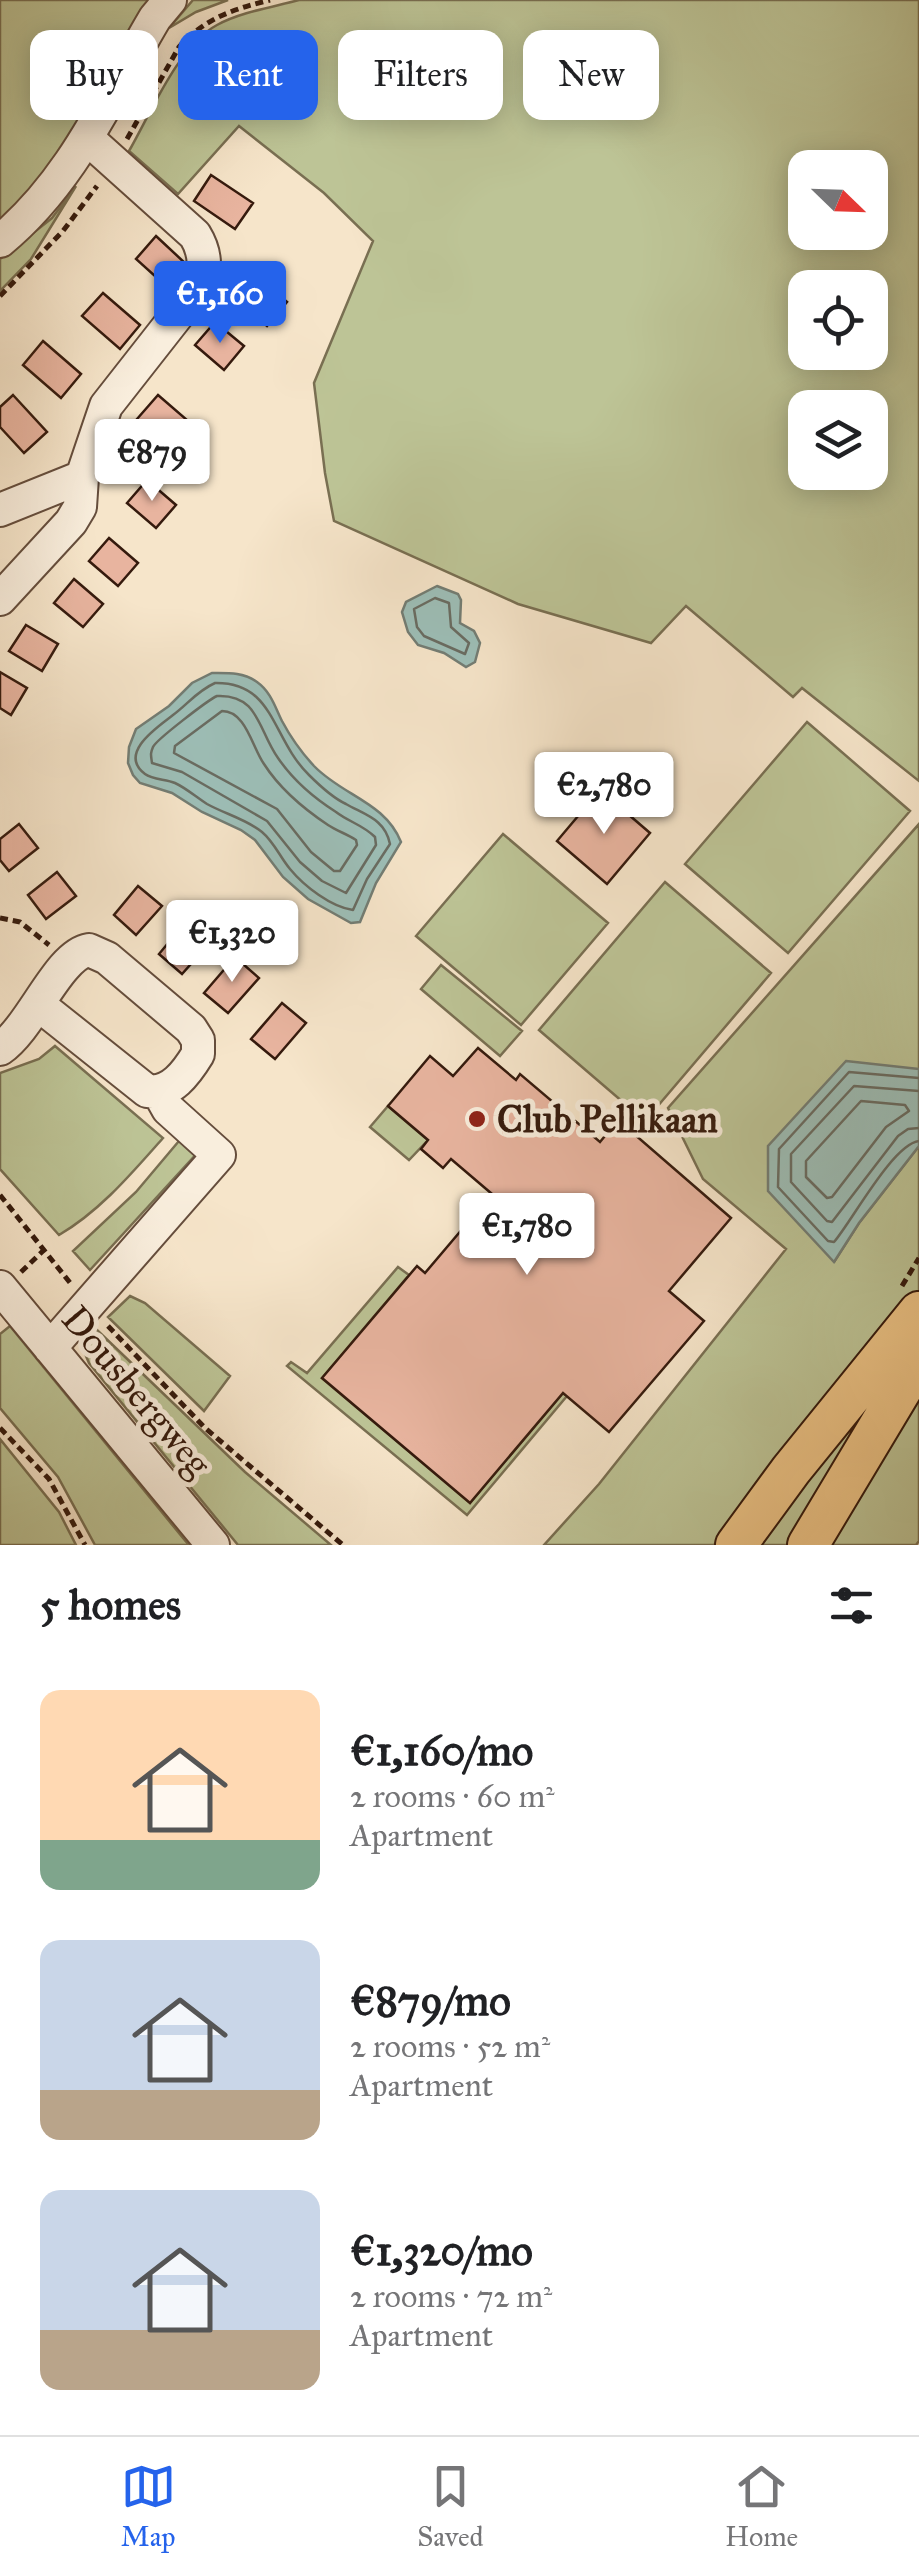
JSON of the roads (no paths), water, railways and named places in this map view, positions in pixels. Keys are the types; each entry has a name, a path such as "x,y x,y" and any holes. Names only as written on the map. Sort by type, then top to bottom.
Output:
{"main road":[{"path":"736,1545 791,1470 919,1312"},
{"path":"808,1545 919,1360"}],"street":[{"path":"0,241 44,199 88,139 140,43 170,0"},
{"path":"0,598 71,522 80,507 82,477 102,412 197,290 205,261 196,234 88,139"},
{"path":"0,510 82,477"},
{"path":"0,1049 24,1027 48,987 77,954 89,950 102,954 196,1036 196,1059 170,1088 159,1092 144,1089 39,1005"},
{"path":"50,1348 219,1154 168,1109 159,1092"},
{"name":"Dousbergweg","path":"0,1287 213,1545"}],"water":[{"path":"437,586 458,594 460,623 474,631 480,643 475,662 466,667 444,653 418,645 408,632 402,612 406,602"},
{"path":"212,673 241,675 262,686 314,766 374,808 394,828 401,842 376,883 360,922 351,923 308,899 283,877 255,840 241,830 172,793 140,783 133,775 128,763 129,747 136,729 169,706 192,683"},
{"path":"846,1061 919,1069 919,1146 834,1262 768,1191 768,1146"}],"place":[{"name":"Club Pellikaan","path":"477,1119"}]}
